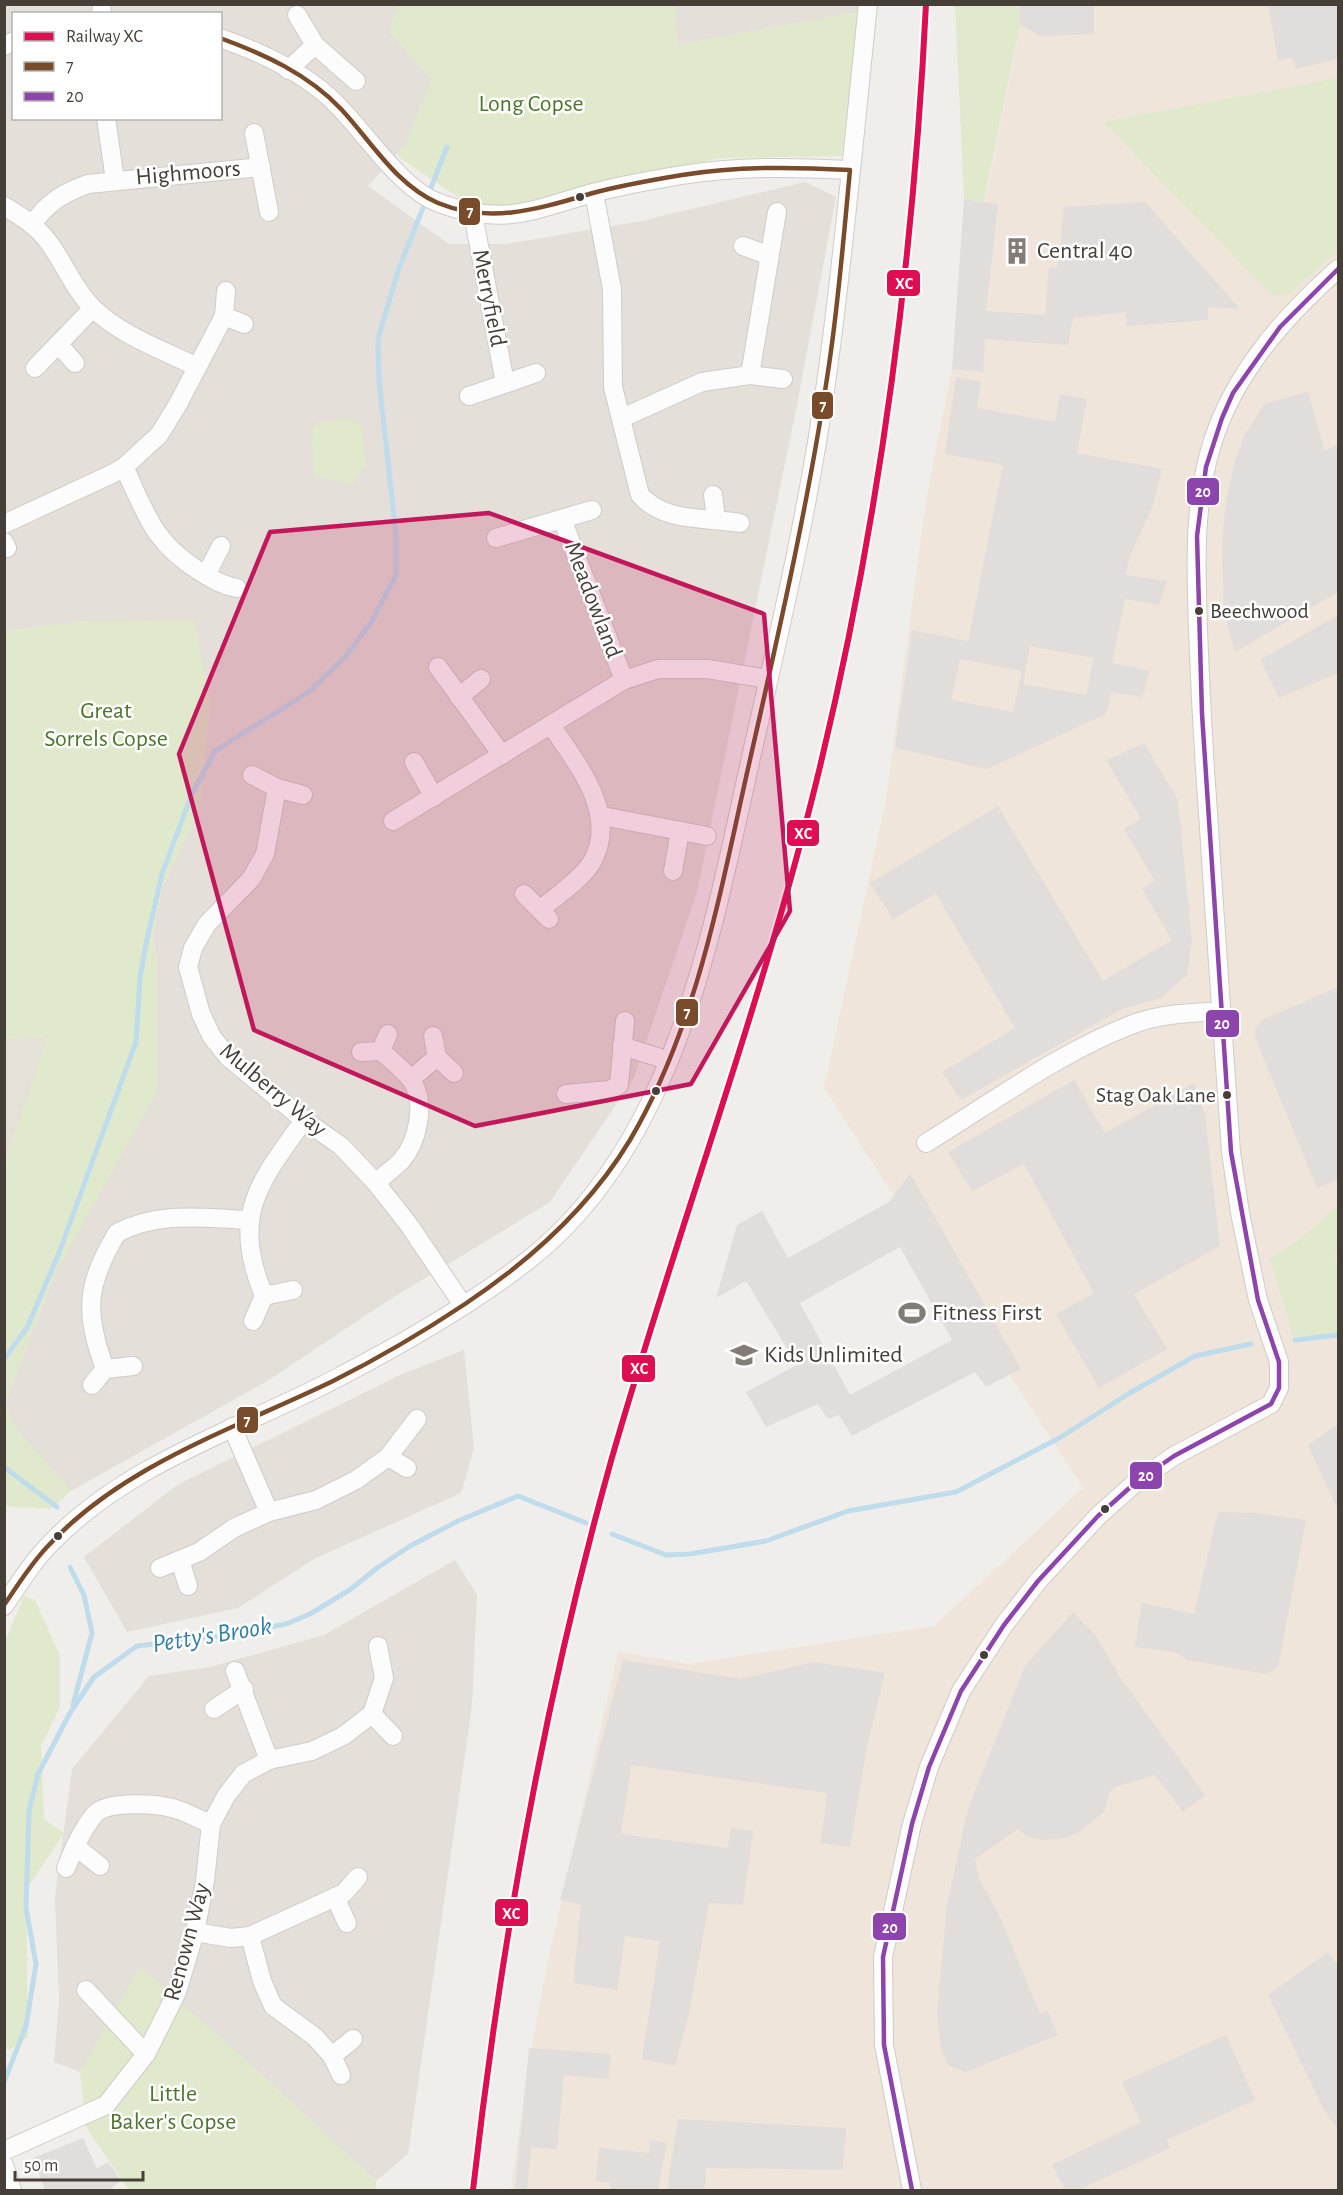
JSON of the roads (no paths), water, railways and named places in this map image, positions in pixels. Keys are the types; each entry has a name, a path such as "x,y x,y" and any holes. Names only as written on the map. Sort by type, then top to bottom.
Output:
{"street":[{"path":"4,1606 29,1568 75,1520 117,1488 232,1427 339,1377 463,1305 532,1257 576,1215 628,1143 650,1103 686,1012 712,930 768,679 827,380 868,4"},
{"path":"297,15 315,45 356,81"},
{"path":"222,39 249,48 288,69 328,97 416,190 436,202 473,214 498,217 527,214 594,193 731,169 850,170"},
{"path":"288,69 315,45"},
{"name":"Highmoors","path":"106,120 115,180"},
{"name":"Highmoors","path":"254,133 269,212"},
{"name":"Highmoors","path":"32,224 61,194 88,184 261,167"},
{"path":"594,193 612,289 613,387 640,495 651,507 666,514 740,523"},
{"path":"4,206 32,224 50,243 76,287 93,308 120,329 197,367"},
{"path":"750,375 768,255 777,212"},
{"name":"Merryfield","path":"473,214 505,383"},
{"path":"743,246 768,255"},
{"path":"912,2190 884,2045 883,1957 912,1824 929,1767 962,1690 1004,1625 1038,1581 1098,1516 1135,1483 1174,1456 1271,1404 1279,1388 1279,1362 1258,1300 1240,1213 1231,1152 1200,706 1195,553 1200,501 1212,444 1224,411 1239,383 1280,325 1303,299 1338,268"},
{"path":"4,524 124,467 159,435 224,316 226,291"},
{"path":"35,368 93,308"},
{"path":"224,316 244,324"},
{"path":"59,345 75,363"},
{"name":"Merryfield","path":"469,396 536,372"},
{"path":"622,418 702,382 750,375 783,379"},
{"path":"124,467 159,538 175,555 220,584 237,588"},
{"path":"713,495 716,519"},
{"name":"Meadowland","path":"496,538 592,510"},
{"name":"Meadowland","path":"562,519 624,680"},
{"path":"206,575 221,546"},
{"path":"438,667 502,755"},
{"name":"Meadowland","path":"393,821 624,680 658,669 708,669 768,679"},
{"path":"459,697 481,679"},
{"path":"524,894 545,914 592,862 602,839 602,816 578,766 551,725"},
{"path":"414,762 434,796"},
{"path":"252,775 277,788 303,795"},
{"name":"Mulberry Way","path":"277,788 265,854 251,879 207,924 193,948 188,967 201,1014 212,1037 228,1058 304,1120 341,1146 376,1183 409,1225 463,1305"},
{"path":"602,816 707,836"},
{"path":"673,871 680,831"},
{"path":"926,1143 1088,1044 1147,1020 1173,1014 1222,1011"},
{"path":"566,1094 609,1090 619,1085 625,1021"},
{"path":"381,1051 388,1034"},
{"path":"433,1036 437,1057 454,1073"},
{"path":"622,1046 667,1060"},
{"path":"361,1052 381,1051 411,1079 417,1092 419,1111 414,1138 402,1160 376,1183"},
{"path":"411,1079 437,1057"},
{"path":"253,1321 264,1296 257,1280 249,1220 262,1178 304,1120"},
{"path":"105,1369 95,1343 90,1314 93,1281 117,1233 152,1220 180,1216 249,1220"},
{"path":"264,1296 293,1290"},
{"path":"92,1385 105,1369 133,1366"},
{"path":"160,1568 199,1552 234,1528 269,1512 316,1500 356,1480 388,1457 417,1419"},
{"path":"232,1427 269,1512"},
{"path":"388,1457 407,1468"},
{"path":"180,1560 188,1586"},
{"path":"378,1646 384,1678 372,1714 393,1736"},
{"path":"235,1671 244,1689 269,1760"},
{"path":"214,1709 244,1689"},
{"name":"Renown Way","path":"4,2151 106,2105 146,2054 177,1992 195,1932 206,1881 211,1824 226,1796 243,1774 269,1760 312,1751 343,1736 372,1714"},
{"path":"66,1868 75,1846 96,1813 106,1807 135,1804 172,1808 211,1824"},
{"path":"75,1846 100,1866"},
{"path":"195,1932 231,1938 250,1936 344,1893 358,1877"},
{"path":"335,1897 347,1923"},
{"path":"250,1936 262,1981 273,2006 315,2037 332,2056 341,2075"},
{"path":"86,1989 146,2054"},
{"path":"332,2056 353,2039"},
{"path":"4,2165 12,2190"}],"waterway":[{"path":"4,1359 27,1328 59,1253 136,1042 140,977 146,944 162,874 191,796 215,751 310,691 346,656 372,621 396,575 396,534 379,381 378,339 398,271 447,147"},
{"path":"1295,1340 1338,1335"},
{"path":"612,1534 666,1555 690,1554 766,1541 848,1511 956,1492 1061,1437 1128,1394 1195,1356 1251,1344"},
{"path":"4,1467 57,1507"},
{"name":"Petty's Brook","path":"4,2082 26,2026 36,1964 26,1908 29,1811 38,1774 70,1713 94,1677 137,1646 222,1636 286,1624 310,1614 351,1589 410,1546 458,1521 518,1496 586,1523"},
{"path":"70,1567 84,1595 92,1633 73,1705"}],"rail line":[{"name":"XC","path":"473,2190 511,1914 527,1822 565,1641 611,1461 636,1376 769,954 816,783 838,687 858,590 890,396 912,201 926,4"}],"place":[{"name":"Central 40","path":"1017,251"},
{"name":"Beechwood","path":"1199,611"},
{"name":"Stag Oak Lane","path":"1227,1095"},
{"name":"Fitness First","path":"912,1313"},
{"name":"Kids Unlimited","path":"744,1355"}],"park label":[{"name":"Long Copse","path":"531,104"},
{"name":"Great Sorrels Copse","path":"106,725"},
{"name":"Little Baker's Copse","path":"173,2108"}]}
